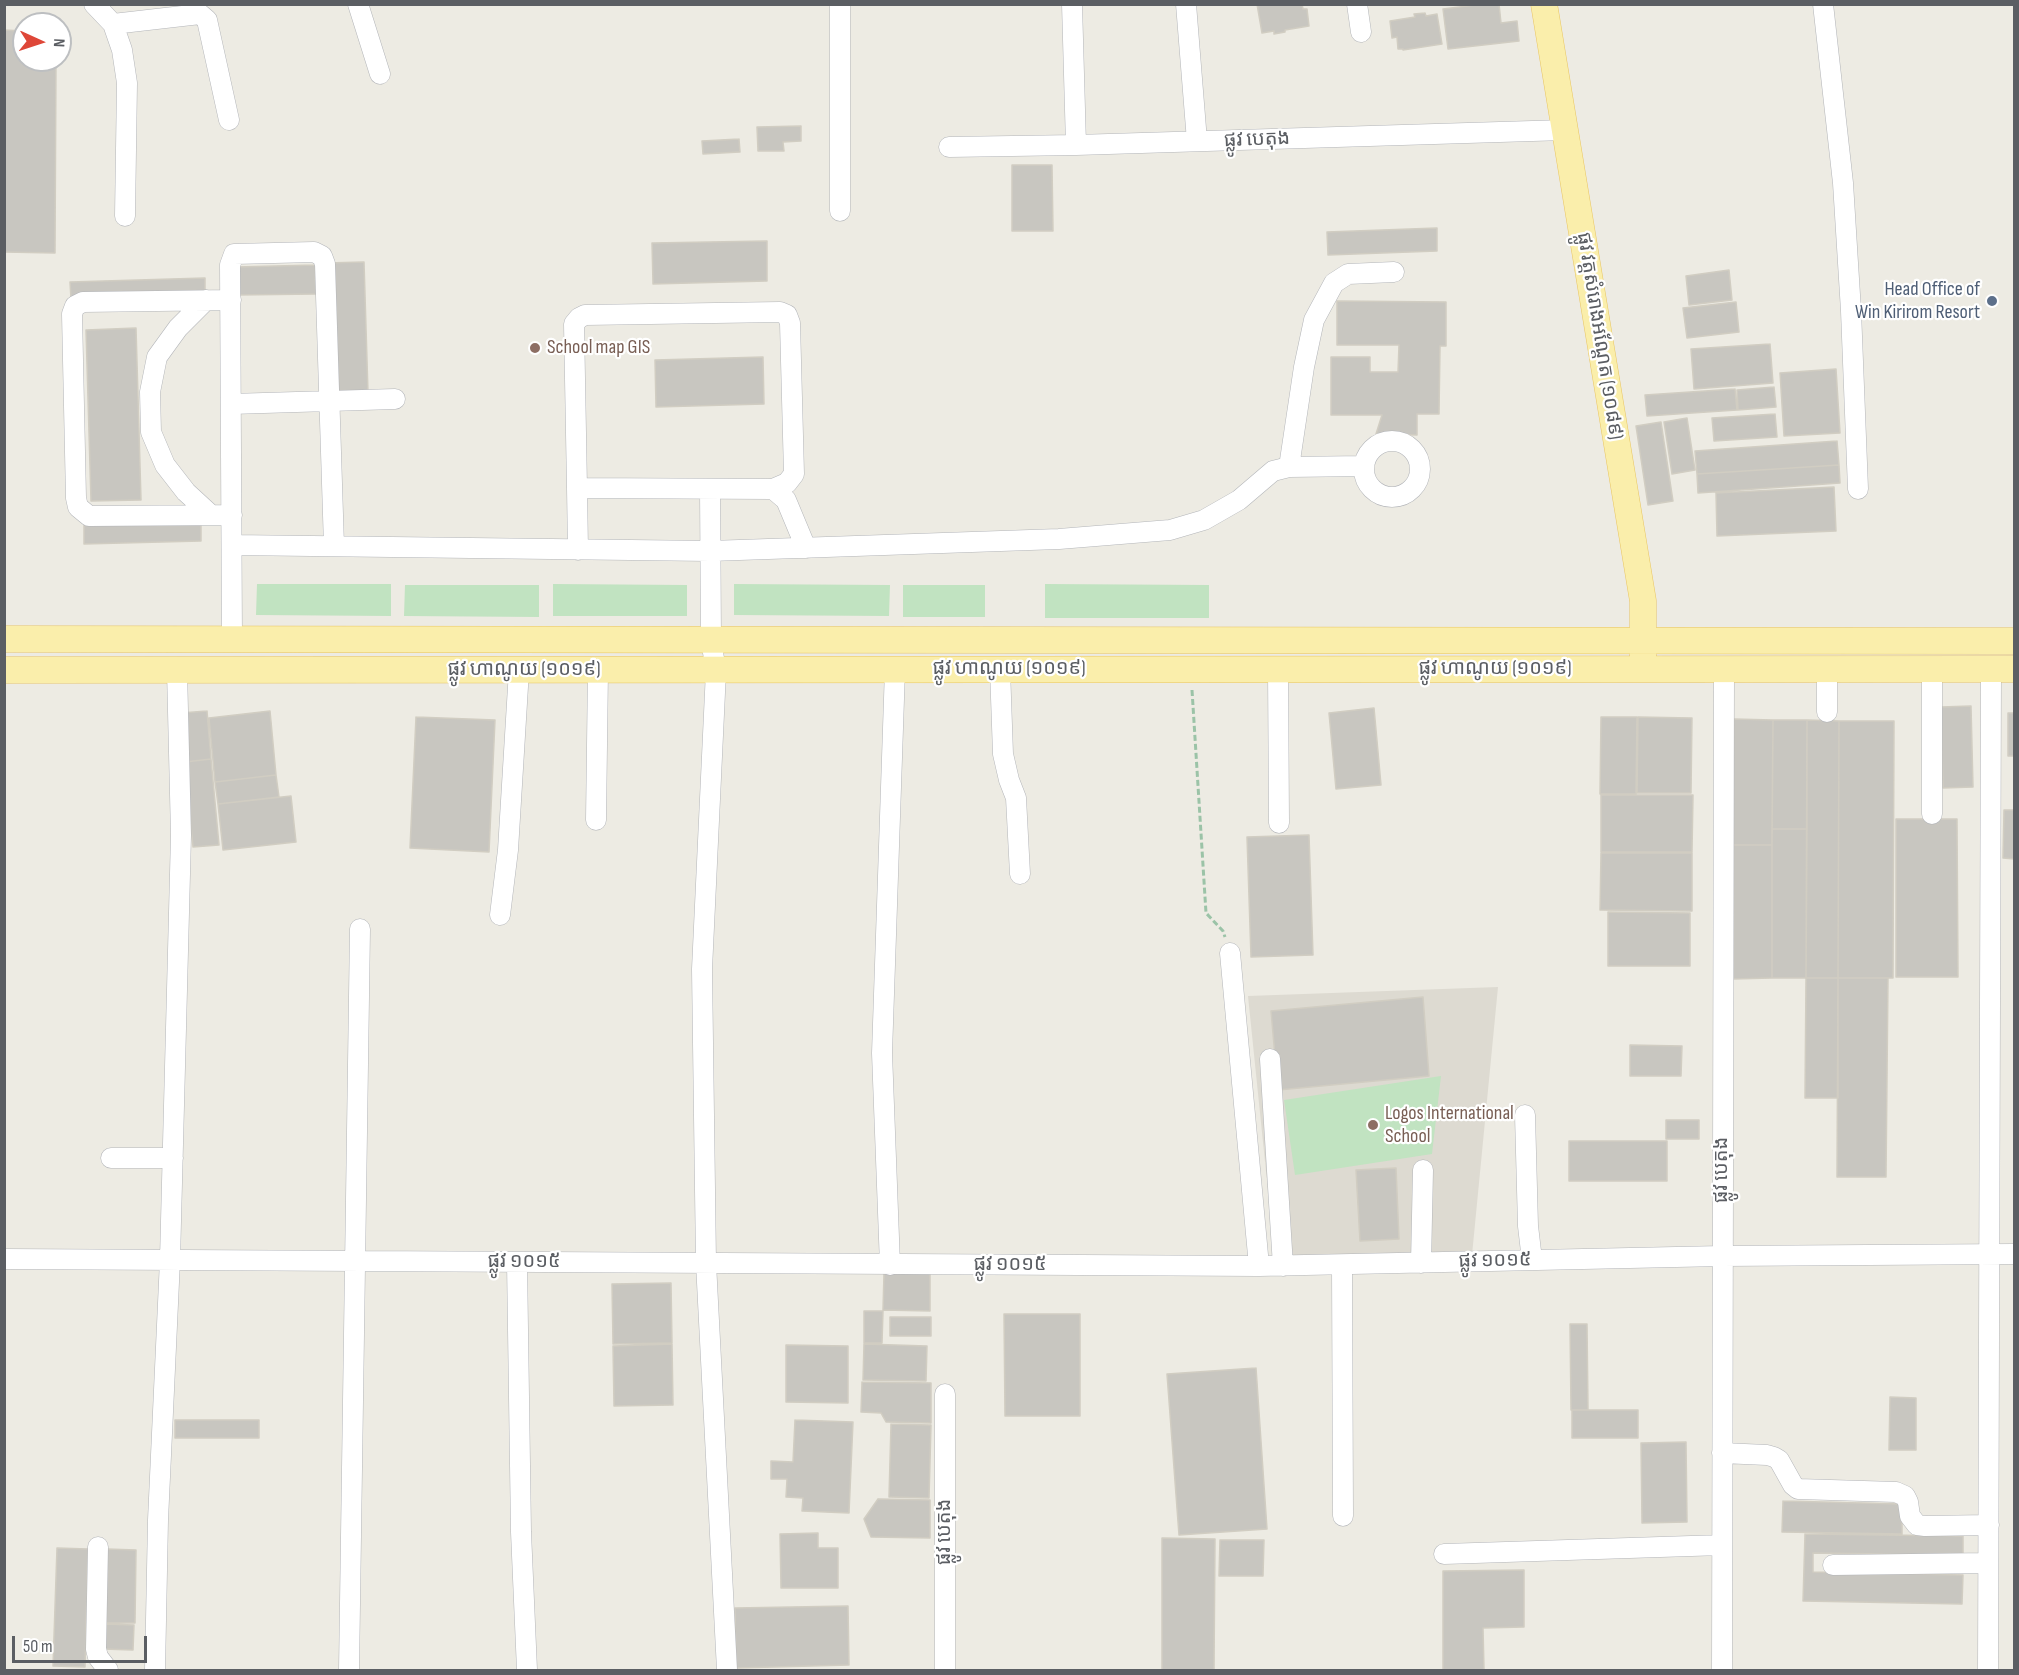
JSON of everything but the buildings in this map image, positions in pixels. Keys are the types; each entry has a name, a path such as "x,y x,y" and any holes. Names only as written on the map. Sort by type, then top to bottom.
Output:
{"main road":[{"name":"ផ្លូវ វត្តសំរោងអណ្ដែត (១០៨៩)","path":"1544,4 1643,601 1643,669"},
{"name":"ផ្លូវ ហាណូយ (១០១៩)","path":"4,639 2014,641"},
{"name":"ផ្លូវ ហាណូយ (១០១៩)","path":"4,670 2003,669"}],"street":[{"path":"94,4 113,24 122,50 127,83 125,216"},
{"path":"358,4 380,74"},
{"path":"840,4 840,211"},
{"path":"1072,4 1076,145"},
{"path":"1186,4 1197,141"},
{"path":"1357,4 1361,32"},
{"path":"1823,4 1843,183 1858,489"},
{"path":"113,24 200,14 207,20 229,120"},
{"name":"ផ្លូវ បេតុង","path":"949,147 1565,130"},
{"path":"232,639 230,265 234,254 314,252 322,256 325,264 334,546"},
{"path":"1289,467 1304,367 1314,320 1334,283 1348,274 1394,272"},
{"path":"206,300 178,328 157,357 150,392 151,432 165,465 186,492 211,515"},
{"path":"231,300 83,302 75,306 72,314 78,507 89,516 232,515"},
{"path":"577,488 773,489 787,483 794,474 790,324 787,315 780,312 585,315 579,318 574,324 578,550"},
{"path":"231,404 395,399"},
{"path":"232,545 710,551 1059,539 1170,530 1204,520 1239,500 1274,471 1289,467 1364,466"},
{"path":"710,489 711,640 716,670 702,969 706,1263 727,1671"},
{"path":"773,489 786,500 806,548"},
{"path":"890,1265 882,1053 895,669"},
{"path":"1000,669 1004,754 1009,780 1016,798 1020,874"},
{"path":"1278,669 1279,823"},
{"name":"ផ្លូវ បេតុង","path":"1722,1671 1724,669"},
{"path":"1827,669 1827,712"},
{"path":"1932,669 1932,814"},
{"path":"1988,1671 1989,1254 2003,669"},
{"path":"156,1671 158,1520 170,1260 181,835 177,670"},
{"path":"500,915 508,850 519,670"},
{"path":"596,820 598,670"},
{"path":"350,1671 360,929"},
{"path":"1230,953 1259,1266"},
{"path":"1270,1059 1283,1266"},
{"path":"1526,1115 1528,1226 1533,1260"},
{"path":"111,1158 173,1158"},
{"path":"1422,1263 1423,1170"},
{"name":"ផ្លូវ ១០១៥","path":"4,1258 1283,1266 1722,1256 2014,1254"},
{"path":"517,1262 521,1532 526,1671"},
{"path":"1342,1265 1343,1516"},
{"name":"ផ្លូវ បេតុង","path":"945,1394 945,1671"},
{"path":"1722,1453 1774,1457 1779,1460 1792,1485 1798,1489 1896,1492 1905,1496 1910,1516 1917,1525 1989,1525"},
{"path":"1444,1554 1722,1545"},
{"path":"98,1547 96,1649 98,1657 108,1671"},
{"path":"1833,1564 1988,1563"}],"path":[{"path":"1191,669 1206,913 1223,931 1230,953"}],"shaded area":[{"name":"Logos International School","path":"1498,987 1472,1255 1275,1259 1248,996"}],"green space":[{"path":"257,584 391,584 391,616 256,615"},
{"path":"553,584 687,585 687,616 553,616"},
{"path":"734,584 890,585 889,616 734,615"},
{"path":"1045,584 1209,585 1209,618 1045,618"},
{"path":"405,585 539,585 539,617 404,616"},
{"path":"903,585 985,585 985,617 903,617"},
{"path":"1441,1076 1432,1154 1295,1175 1284,1100"}],"place":[{"name":"Head Office of Win Kirirom Resort","path":"1992,301"},
{"name":"School map GIS","path":"535,348"},
{"name":"Logos International School","path":"1373,1125"}]}
